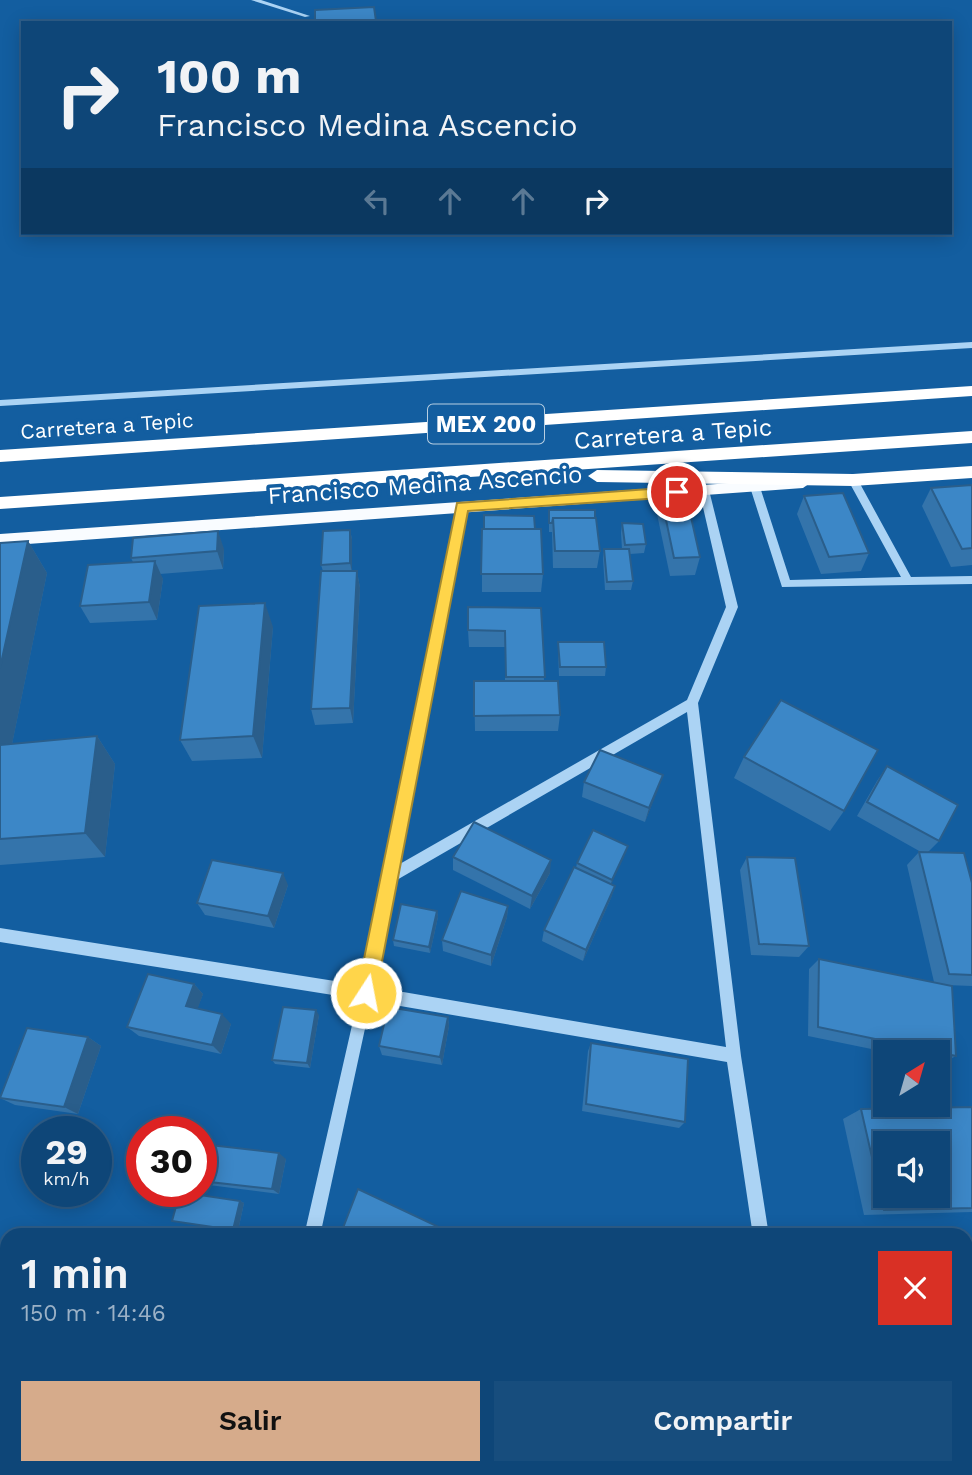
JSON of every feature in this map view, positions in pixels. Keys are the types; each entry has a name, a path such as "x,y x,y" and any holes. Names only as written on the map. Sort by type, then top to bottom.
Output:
{"highway":[{"name":"Carretera a Tepic","path":"0,456 972,391"},
{"name":"Carretera a Tepic","path":"0,503 972,437"},
{"path":"0,448 147,440 211,442"},
{"name":"Francisco Medina Ascencio","path":"451,473 853,480 972,472"}],"main road":[{"name":"Francisco Medina Ascencio","path":"0,540 853,480"}],"street":[{"path":"254,0 307,16"},
{"path":"0,403 972,345"},
{"path":"853,480 908,581"},
{"path":"704,490 732,607 692,703 734,1056 760,1228"},
{"path":"314,1228 366,993 462,507"},
{"path":"389,877 692,703"},
{"path":"0,935 366,993 734,1056"}],"lane":[{"path":"755,486 786,584 972,580"}],"building":[{"path":"374,7 376,21 315,21 315,10"},
{"path":"972,485 972,548 962,549 931,488"},
{"path":"843,493 869,553 829,557 804,496"},
{"path":"686,495 700,557 674,558 661,496"},
{"path":"549,510 595,510 595,518 553,518 552,523 549,523"},
{"path":"484,515 534,516 535,529 484,529"},
{"path":"553,518 596,518 600,551 555,551"},
{"path":"622,523 643,524 646,544 625,545"},
{"path":"482,529 541,529 543,574 481,574"},
{"path":"350,530 350,563 321,565 323,531"},
{"path":"218,531 217,551 131,558 133,538"},
{"path":"28,541 0,668 0,543"},
{"path":"604,549 629,549 633,581 607,582"},
{"path":"155,561 149,602 80,606 88,565"},
{"path":"321,571 357,571 350,708 311,709"},
{"path":"265,603 253,736 180,740 199,606"},
{"path":"468,607 541,608 545,677 506,677 505,631 468,630"},
{"path":"558,642 604,642 606,667 560,667"},
{"path":"474,681 558,681 560,715 474,716"},
{"path":"781,700 878,750 844,811 744,757"},
{"path":"97,736 85,833 0,839 0,745"},
{"path":"600,750 663,775 649,808 584,782"},
{"path":"887,766 958,805 939,841 867,802"},
{"path":"474,822 551,860 532,896 453,857"},
{"path":"593,830 628,846 612,880 577,863"},
{"path":"919,852 964,853 972,883 972,975 949,974"},
{"path":"747,857 795,858 809,946 759,944"},
{"path":"212,860 283,873 268,916 197,903"},
{"path":"574,867 615,886 586,950 544,930"},
{"path":"461,891 508,906 491,955 442,940"},
{"path":"401,904 437,911 429,947 393,940"},
{"path":"819,959 952,986 956,1056 950,1055 950,1040 880,1040 818,1027"},
{"path":"148,974 194,984 186,1006 222,1014 212,1045 127,1027"},
{"path":"283,1007 316,1010 307,1063 272,1060"},
{"path":"388,1007 448,1017 440,1057 379,1046"},
{"path":"27,1028 88,1037 64,1107 0,1098"},
{"path":"591,1043 688,1059 685,1122 586,1104"},
{"path":"950,1107 972,1107 972,1208 884,1210 950,1208 950,1131 873,1131 873,1162 861,1109 873,1109 873,1117 950,1117"},
{"path":"217,1146 279,1153 272,1189 217,1183"},
{"path":"358,1189 441,1228 343,1228"},
{"path":"217,1198 240,1201 233,1228 172,1221 176,1207 217,1207"}],"route":[{"path":"366,993 462,507 677,492"}]}
